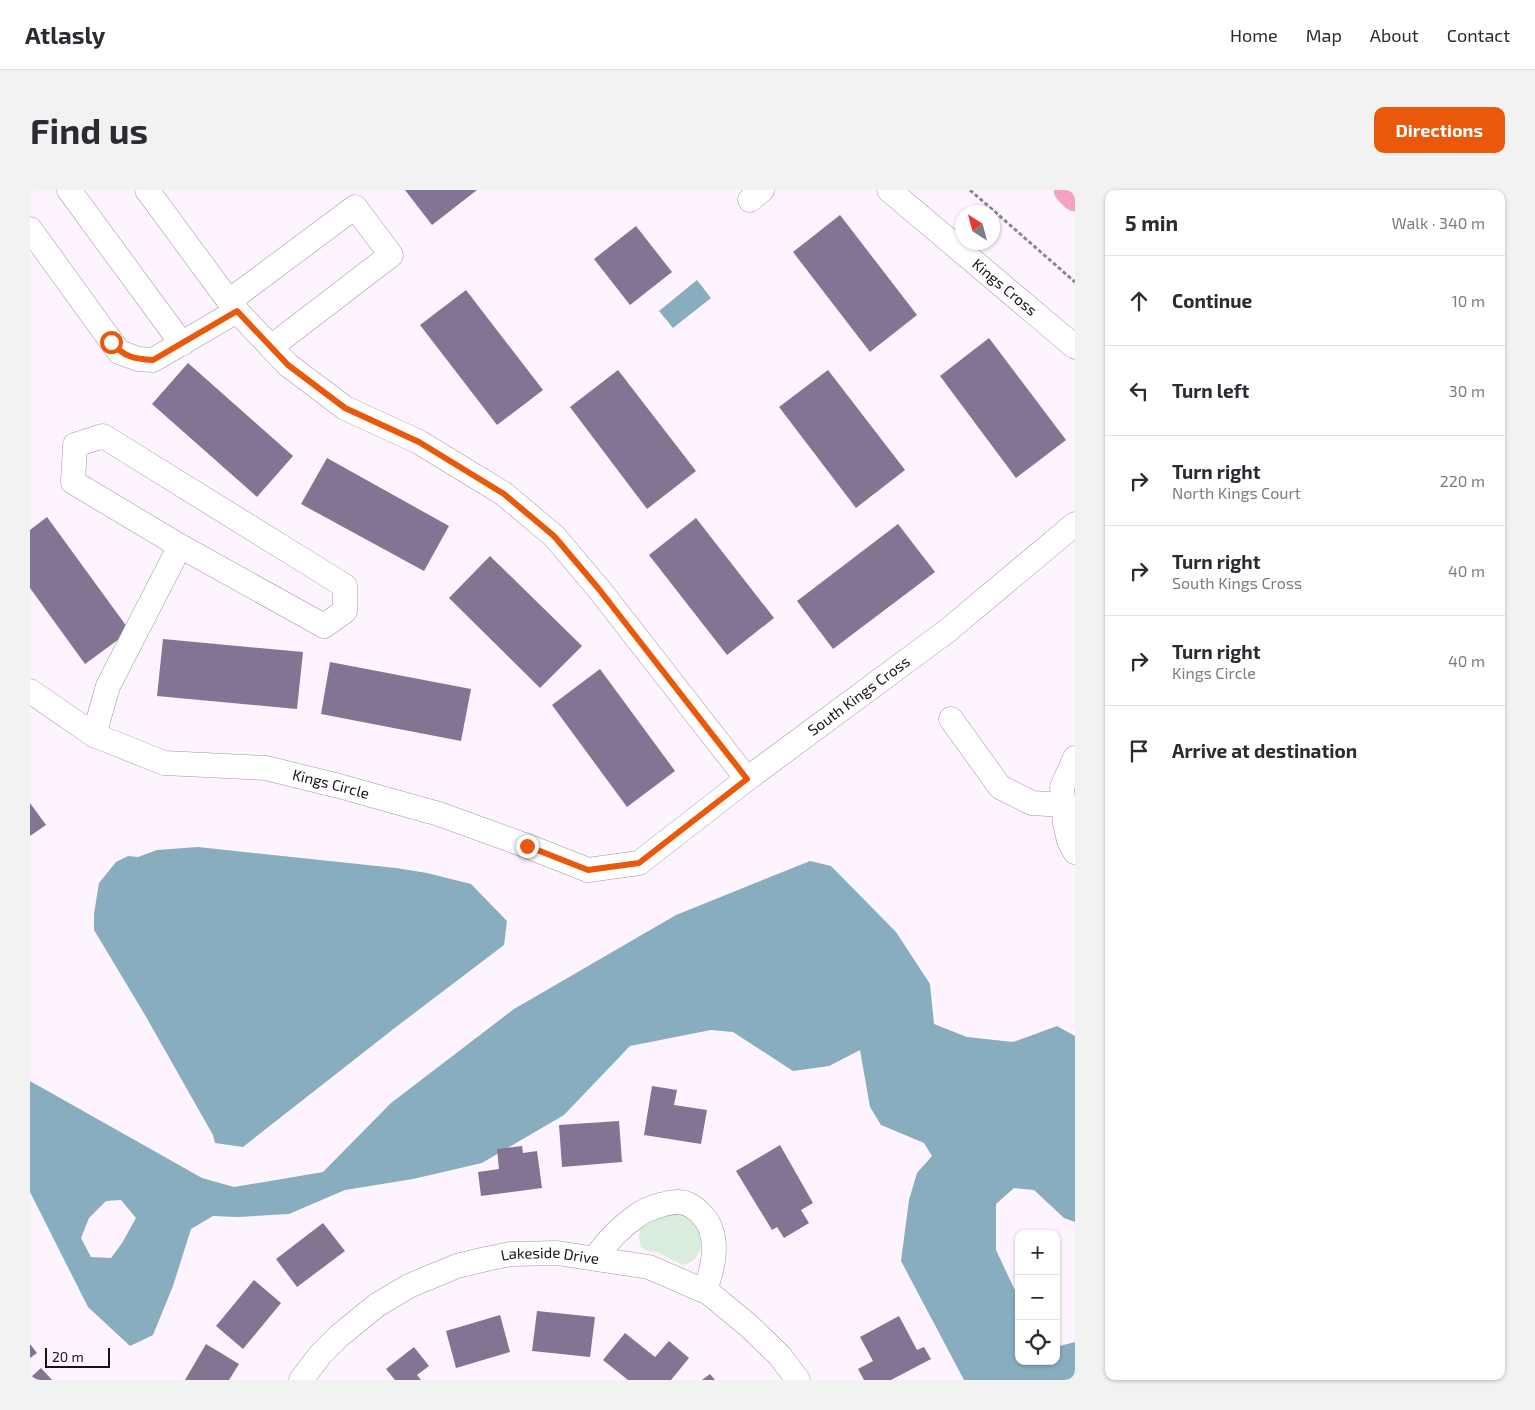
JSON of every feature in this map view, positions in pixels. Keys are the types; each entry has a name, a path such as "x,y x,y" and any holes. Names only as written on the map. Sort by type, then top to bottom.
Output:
{"main road":[{"path":"1068,190 1075,197"}],"street":[{"path":"69,190 182,344"},
{"path":"147,190 233,306 288,365 345,408 419,442 504,494 554,536 598,588 747,779"},
{"name":"Kings Cross","path":"889,190 1075,346"},
{"path":"30,229 119,352 138,359 153,360 182,344 233,306 355,207 391,255 271,347"},
{"path":"102,436 345,586 345,611 324,626 180,546 73,482 74,445 102,436"},
{"name":"South Kings Cross","path":"639,863 747,779 947,631 1075,524"},
{"path":"94,735 108,686 180,546"},
{"name":"Kings Circle","path":"30,691 94,735 164,762 266,768 339,786 439,814 588,870 639,863"},
{"path":"951,719 1000,787 1032,803 1063,805"},
{"path":"1075,758 1062,787 1067,832 1075,852"},
{"path":"595,1258 613,1235 639,1214 663,1204 684,1202 701,1213 712,1230 714,1251 712,1272 705,1291"},
{"name":"Lakeside Drive","path":"301,1380 320,1355 358,1319 409,1286 435,1274 486,1258 511,1254 557,1252 649,1267 709,1292 749,1326 780,1356 798,1380"}],"path":[{"path":"970,190 1075,282"}],"green space":[{"path":"680,1213 689,1218 696,1226 701,1244 698,1255 689,1263 683,1265 657,1252 647,1251 641,1247 639,1239 642,1226 647,1219"}],"water":[{"path":"697,280 711,298 673,328 659,311"},
{"path":"198,847 396,868 427,873 471,884 507,921 504,945 243,1147 215,1143 213,1135 145,1015 94,930 94,914 99,883 116,862 128,856 138,857 157,850"},
{"path":"810,861 831,866 896,932 930,984 934,1024 967,1037 1013,1042 1057,1026 1075,1036 1075,1222 1064,1218 1034,1190 1014,1188 996,1204 996,1250 1015,1290 1015,1365 1060,1365 1060,1346 1075,1342 1075,1380 964,1380 901,1261 909,1200 917,1173 932,1156 924,1143 881,1125 870,1107 860,1050 829,1066 793,1071 733,1032 711,1030 630,1046 564,1115 482,1163 413,1179 345,1190 289,1214 238,1217 213,1216 191,1229 173,1286 153,1335 130,1346 88,1307 30,1192 30,1081 202,1178 234,1187 323,1172 391,1103 514,1009 676,915","holes":["121,1200 136,1218 111,1258 91,1257 81,1238 89,1218 106,1201"]}],"building":[{"path":"405,190 477,190 432,225"},
{"path":"840,215 917,315 870,352 793,252"},
{"path":"636,226 672,272 630,305 594,259"},
{"path":"466,290 543,390 497,425 420,325"},
{"path":"989,338 1066,440 1016,478 940,376"},
{"path":"188,363 293,456 257,497 152,404"},
{"path":"618,370 696,471 647,509 570,407"},
{"path":"828,370 905,470 856,508 779,407"},
{"path":"327,458 449,526 424,571 301,504"},
{"path":"47,517 130,631 85,664 30,588 30,530"},
{"path":"696,518 774,618 727,655 649,555"},
{"path":"898,524 935,572 833,649 797,601"},
{"path":"490,556 582,646 540,688 449,598"},
{"path":"163,639 303,652 297,709 157,696"},
{"path":"330,662 471,689 461,741 321,714"},
{"path":"600,669 675,771 627,807 552,705"},
{"path":"30,803 46,825 30,836"},
{"path":"652,1086 677,1090 674,1105 707,1110 701,1144 644,1135"},
{"path":"619,1121 622,1162 562,1167 559,1125"},
{"path":"780,1145 813,1203 801,1210 809,1223 784,1238 777,1227 772,1230 736,1171"},
{"path":"522,1146 523,1153 537,1151 542,1188 481,1196 478,1172 499,1169 497,1149"},
{"path":"323,1223 345,1251 297,1287 276,1259"},
{"path":"254,1280 281,1303 243,1349 216,1326"},
{"path":"537,1311 595,1317 590,1357 532,1351"},
{"path":"500,1315 510,1352 456,1368 446,1331"},
{"path":"899,1316 917,1350 924,1347 931,1359 891,1380 864,1380 858,1369 873,1361 860,1337"},
{"path":"625,1333 655,1357 669,1341 689,1358 671,1380 628,1380 603,1360"},
{"path":"30,1344 37,1353 30,1358"},
{"path":"206,1344 239,1364 229,1380 185,1380"},
{"path":"414,1347 429,1366 417,1375 421,1380 395,1380 386,1369"},
{"path":"41,1368 52,1380 30,1380 30,1378"},
{"path":"710,1374 715,1380 702,1380"}],"route":[{"path":"111,342 119,352 138,359 153,360 237,311 288,365 345,408 419,442 504,494 554,536 598,588 747,779 639,863 588,870 527,846"}]}
